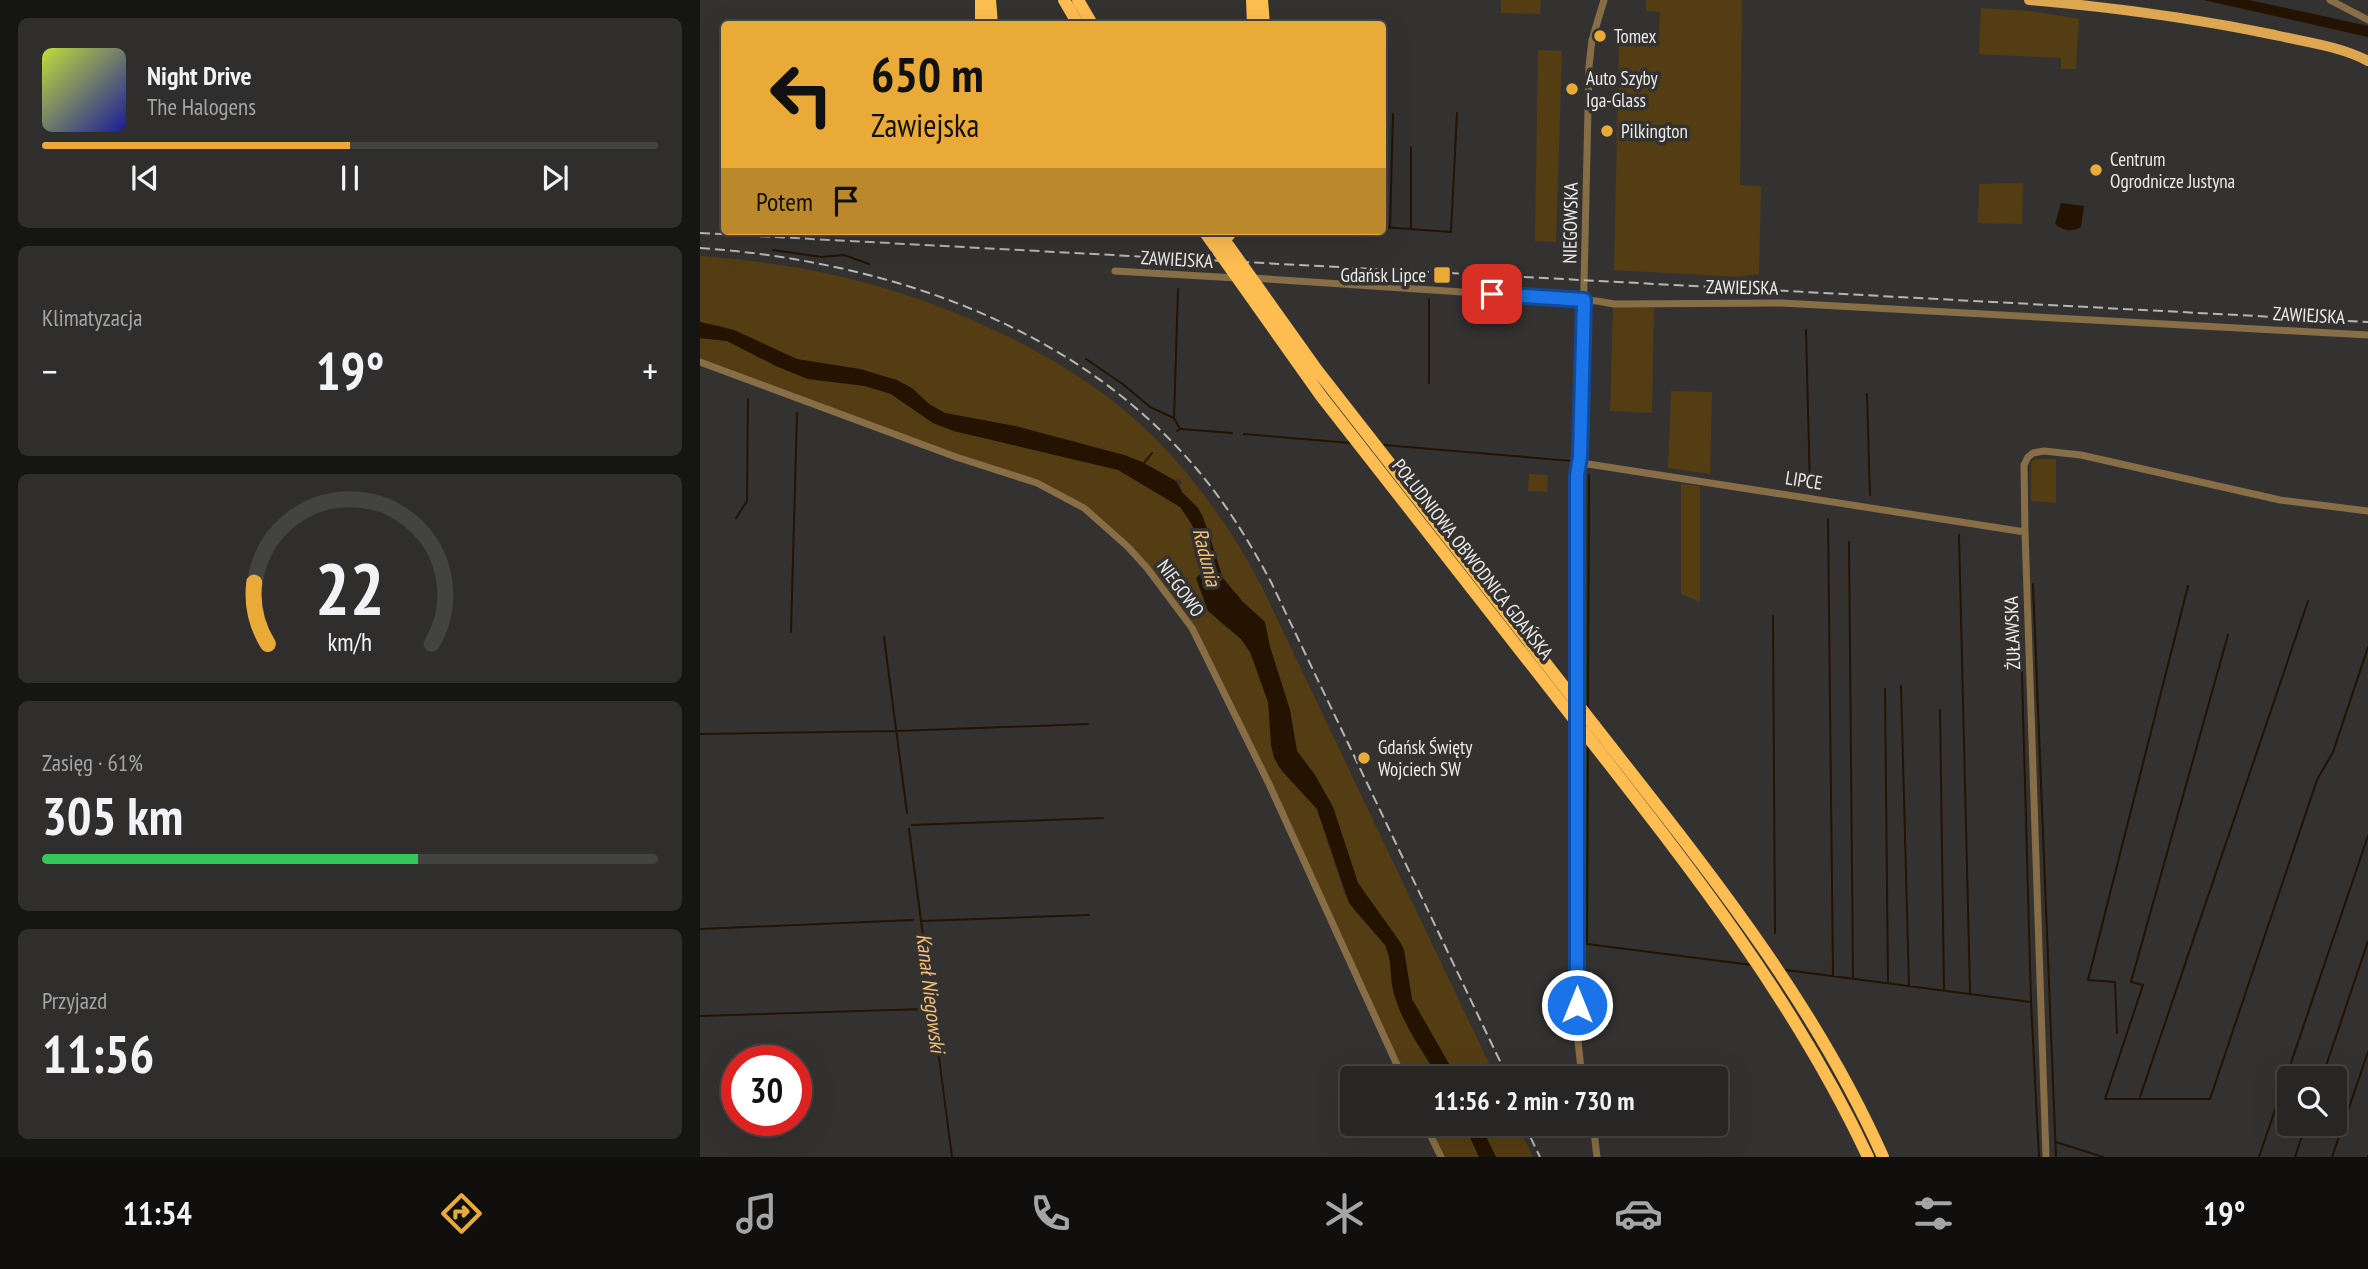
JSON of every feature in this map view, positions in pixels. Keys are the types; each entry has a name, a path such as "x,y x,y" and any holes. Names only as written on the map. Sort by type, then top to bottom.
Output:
{"highway":[{"path":"981,0 981,21"},
{"path":"990,0 992,21"},
{"path":"1065,0 1076,21"},
{"path":"1078,0 1090,21"},
{"path":"1254,21 1257,1"},
{"path":"1257,1 1263,21"},
{"name":"POŁUDNIOWA OBWODNICA GDAŃSKA","path":"1207,235 1321,396 1674,847 1734,928 1811,1048 1868,1157"},
{"path":"1221,235 1368,436 1713,877 1761,943 1829,1052 1883,1157"},
{"path":"1229,235 1246,272"}],"main road":[{"path":"2029,0 2205,22 2311,43 2365,58"}],"street":[{"name":"NIEGOWSKA","path":"1581,1066 1577,1032 1575,727 1578,465 1589,66 1595,26 1604,0"},
{"path":"2330,0 2368,20"},
{"name":"ZAWIEJSKA","path":"1115,271 1319,282 1615,304 1782,303 2368,335"},
{"name":"NIEGOWO","path":"700,362 984,467 1037,483 1084,508 1128,547 1192,628 1269,784 1398,1066"},
{"name":"ŻUŁAWSKA","path":"2046,1157 2024,465 2028,457 2037,452 2081,455 2280,500 2368,511"},
{"name":"LIPCE","path":"1578,465 1588,464 2025,532"},
{"path":"1431,1136 1441,1157"},
{"path":"1594,1136 1597,1157"}],"shaded area":[{"path":"1501,0 1541,0 1540,14 1501,13"},
{"path":"1646,0 1742,0 1740,185 1761,186 1759,274 1738,277 1614,270 1619,46 1658,46 1660,12 1646,11"},
{"path":"1981,8 2030,11 2079,19 2076,69 2061,69 2061,58 1979,54"},
{"path":"1538,50 1562,51 1556,242 1535,241"},
{"path":"2023,183 2022,224 1978,223 1979,184"},
{"path":"1561,187 1578,187 1577,243 1560,240"},
{"path":"700,256 783,265 823,273 901,293 939,306 1015,340 1064,367 1139,423 1158,441 1208,500 1262,587 1490,1066 1450,1066 1412,999 1404,950 1358,883 1333,807 1315,775 1297,751 1290,710 1270,647 1228,612 1209,530 1182,492 1182,482 1179,479 1175,481 1124,455 1015,426 945,413 929,404 905,384 799,360 725,327 700,322"},
{"path":"1654,306 1652,413 1610,411 1613,307"},
{"path":"700,338 727,341 808,379 865,386 891,394 933,423 954,431 1081,461 1101,462 1142,475 1180,507 1197,526 1220,622 1255,654 1268,702 1278,766 1317,809 1344,892 1354,910 1385,945 1399,1008 1432,1066 1400,1066 1193,627 1147,565 1080,503 700,361"},
{"path":"1671,391 1712,392 1710,474 1668,468"},
{"path":"2035,459 2056,459 2056,503 2031,501 2031,462"},
{"path":"1529,474 1548,475 1547,492 1528,491"},
{"path":"1681,484 1700,486 1700,602 1681,594"},
{"path":"1433,1136 1469,1136 1479,1157 1443,1157"},
{"path":"1486,1136 1523,1136 1533,1157 1496,1157"}],"water":[{"path":"2203,0 2249,0 2368,26 2368,37"},
{"path":"2061,203 2084,206 2081,227 2067,230 2055,224"},
{"name":"Radunia","path":"700,322 734,330 797,359 860,369 897,380 945,413 1015,426 1124,455 1176,481 1203,517 1223,578 1243,602 1265,622 1290,710 1297,751 1315,775 1333,807 1358,883 1404,950 1412,999 1450,1066 1432,1066 1414,1037 1394,994 1385,945 1349,903 1317,809 1282,771 1274,758 1268,702 1250,652 1241,639 1208,611 1196,578 1203,572 1202,551 1191,523 1180,507 1118,470 954,431 933,423 891,394 865,386 808,379 727,341 700,338"},
{"path":"1469,1136 1486,1136 1496,1157 1479,1157"}],"waterway":[{"path":"1386,227 1451,232 1457,113"},
{"path":"1390,228 1393,114"},
{"path":"1411,147 1411,229"},
{"path":"773,250 821,257 844,255 869,264"},
{"path":"1177,431 1180,429 1174,418 1178,289"},
{"path":"1429,299 1429,383"},
{"path":"1806,330 1810,489"},
{"path":"1086,359 1150,407 1174,418"},
{"path":"1867,394 1870,495"},
{"path":"736,518 747,501 748,399"},
{"path":"791,632 797,413"},
{"path":"1181,429 1232,433"},
{"path":"1244,434 1351,443"},
{"path":"1384,445 1572,461"},
{"path":"1144,463 1152,453"},
{"path":"1588,708 1589,475"},
{"path":"1828,519 1833,976"},
{"path":"1959,535 1970,992"},
{"path":"1849,542 1853,978"},
{"path":"2033,584 2056,1157"},
{"path":"2117,1033 2115,982 2088,980 2188,586"},
{"path":"2140,1097 2308,601"},
{"path":"2020,603 2031,1002 2039,1157"},
{"path":"1773,616 1775,933"},
{"path":"2228,635 2131,982 2143,985 2105,1099 2210,1099 2317,780 2333,752 2368,647"},
{"name":"Kanał Niegowski","path":"884,637 907,813"},
{"path":"1901,686 1909,986"},
{"path":"1885,689 1888,982"},
{"path":"1940,710 1944,989"},
{"name":"Kanał Niegowski","path":"700,734 1088,724"},
{"path":"1588,748 1587,944 1752,965"},
{"path":"912,825 1103,818"},
{"name":"Kanał Niegowski","path":"909,829 952,1157"},
{"path":"2259,1157 2368,836"},
{"path":"922,921 1089,915"},
{"path":"700,929 913,920"},
{"path":"2326,1066 2368,941"},
{"path":"1786,970 2031,1002"},
{"path":"700,1016 924,1009"},
{"path":"2332,1157 2368,1052"},
{"path":"2295,1157 2302,1136"},
{"path":"2056,1142 2103,1157"}],"railway":[{"path":"700,233 721,234"},
{"path":"737,235 2368,322"},
{"path":"700,248 769,255 837,267 905,285 970,308 1033,338 1092,374 1146,417 1195,467 1216,494 1236,522 1271,582 1502,1066"},
{"path":"1530,1136 1540,1157"}],"place":[{"name":"Tomex","path":"1600,36"},
{"name":"Auto Szyby Iga-Glass","path":"1572,89"},
{"name":"Pilkington","path":"1607,131"},
{"name":"Centrum Ogrodnicze Justyna","path":"2096,170"},
{"name":"Gdańsk Lipce","path":"1442,275"},
{"name":"Gdańsk Święty Wojciech SW","path":"1364,758"}],"route":[{"path":"1492,294 1584,300 1580,457 1577,475 1577,1005"}]}
